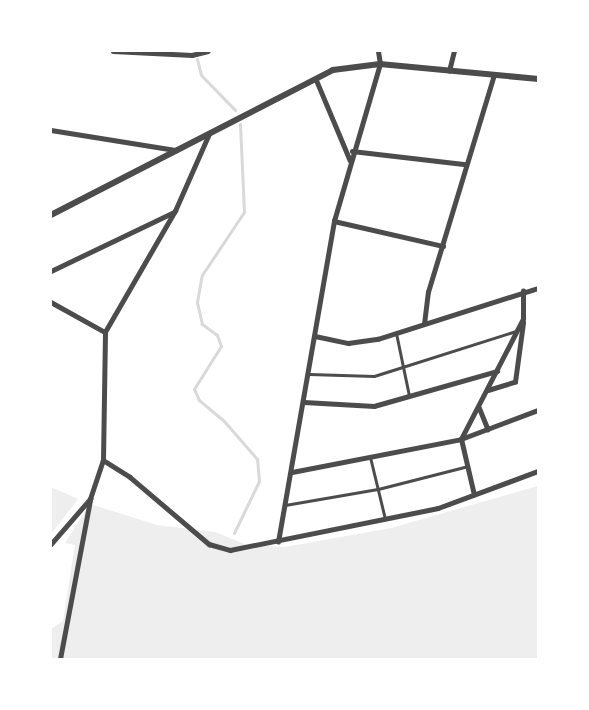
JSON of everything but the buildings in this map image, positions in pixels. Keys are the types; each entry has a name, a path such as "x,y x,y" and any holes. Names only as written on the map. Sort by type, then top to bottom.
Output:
{"street":[{"path":"113,51 200,55 208,51"},
{"path":"278,542 292,472 334,221 352,151 380,64 378,51"},
{"path":"449,71 454,51"},
{"path":"51,215 316,79 358,64 380,64 538,79"},
{"path":"424,324 428,292 465,164 494,75"},
{"path":"316,79 350,160"},
{"path":"51,130 176,150"},
{"path":"60,659 90,498 102,460 105,332 175,211 209,134"},
{"path":"352,151 465,164"},
{"path":"51,271 175,211"},
{"path":"334,221 442,246"},
{"path":"315,336 348,343 396,333 538,288"},
{"path":"488,390 515,382 523,319 523,292"},
{"path":"51,302 105,332"},
{"path":"474,495 461,439 523,319"},
{"path":"308,374 374,376 404,369 518,331"},
{"path":"396,333 410,396"},
{"path":"304,402 374,406 497,371"},
{"path":"479,407 488,429"},
{"path":"292,472 461,439 538,410"},
{"path":"370,457 385,518"},
{"path":"102,460 130,477 209,544 230,550 278,542 385,518 474,495 538,471"},
{"path":"285,505 378,489 468,466"},
{"path":"51,544 90,498"}],"shaded area":[{"path":"538,486 538,659 51,659 51,629 63,621 75,545 65,543 90,504 157,525 215,532 247,545 285,547 391,528"},
{"path":"51,487 78,499 51,534"}],"waterway":[{"path":"197,59 201,75 235,110"},
{"path":"234,533 259,481 257,459 224,421 199,400 194,389 221,346 217,335 202,324 197,302 202,275 244,212 240,124"}]}
